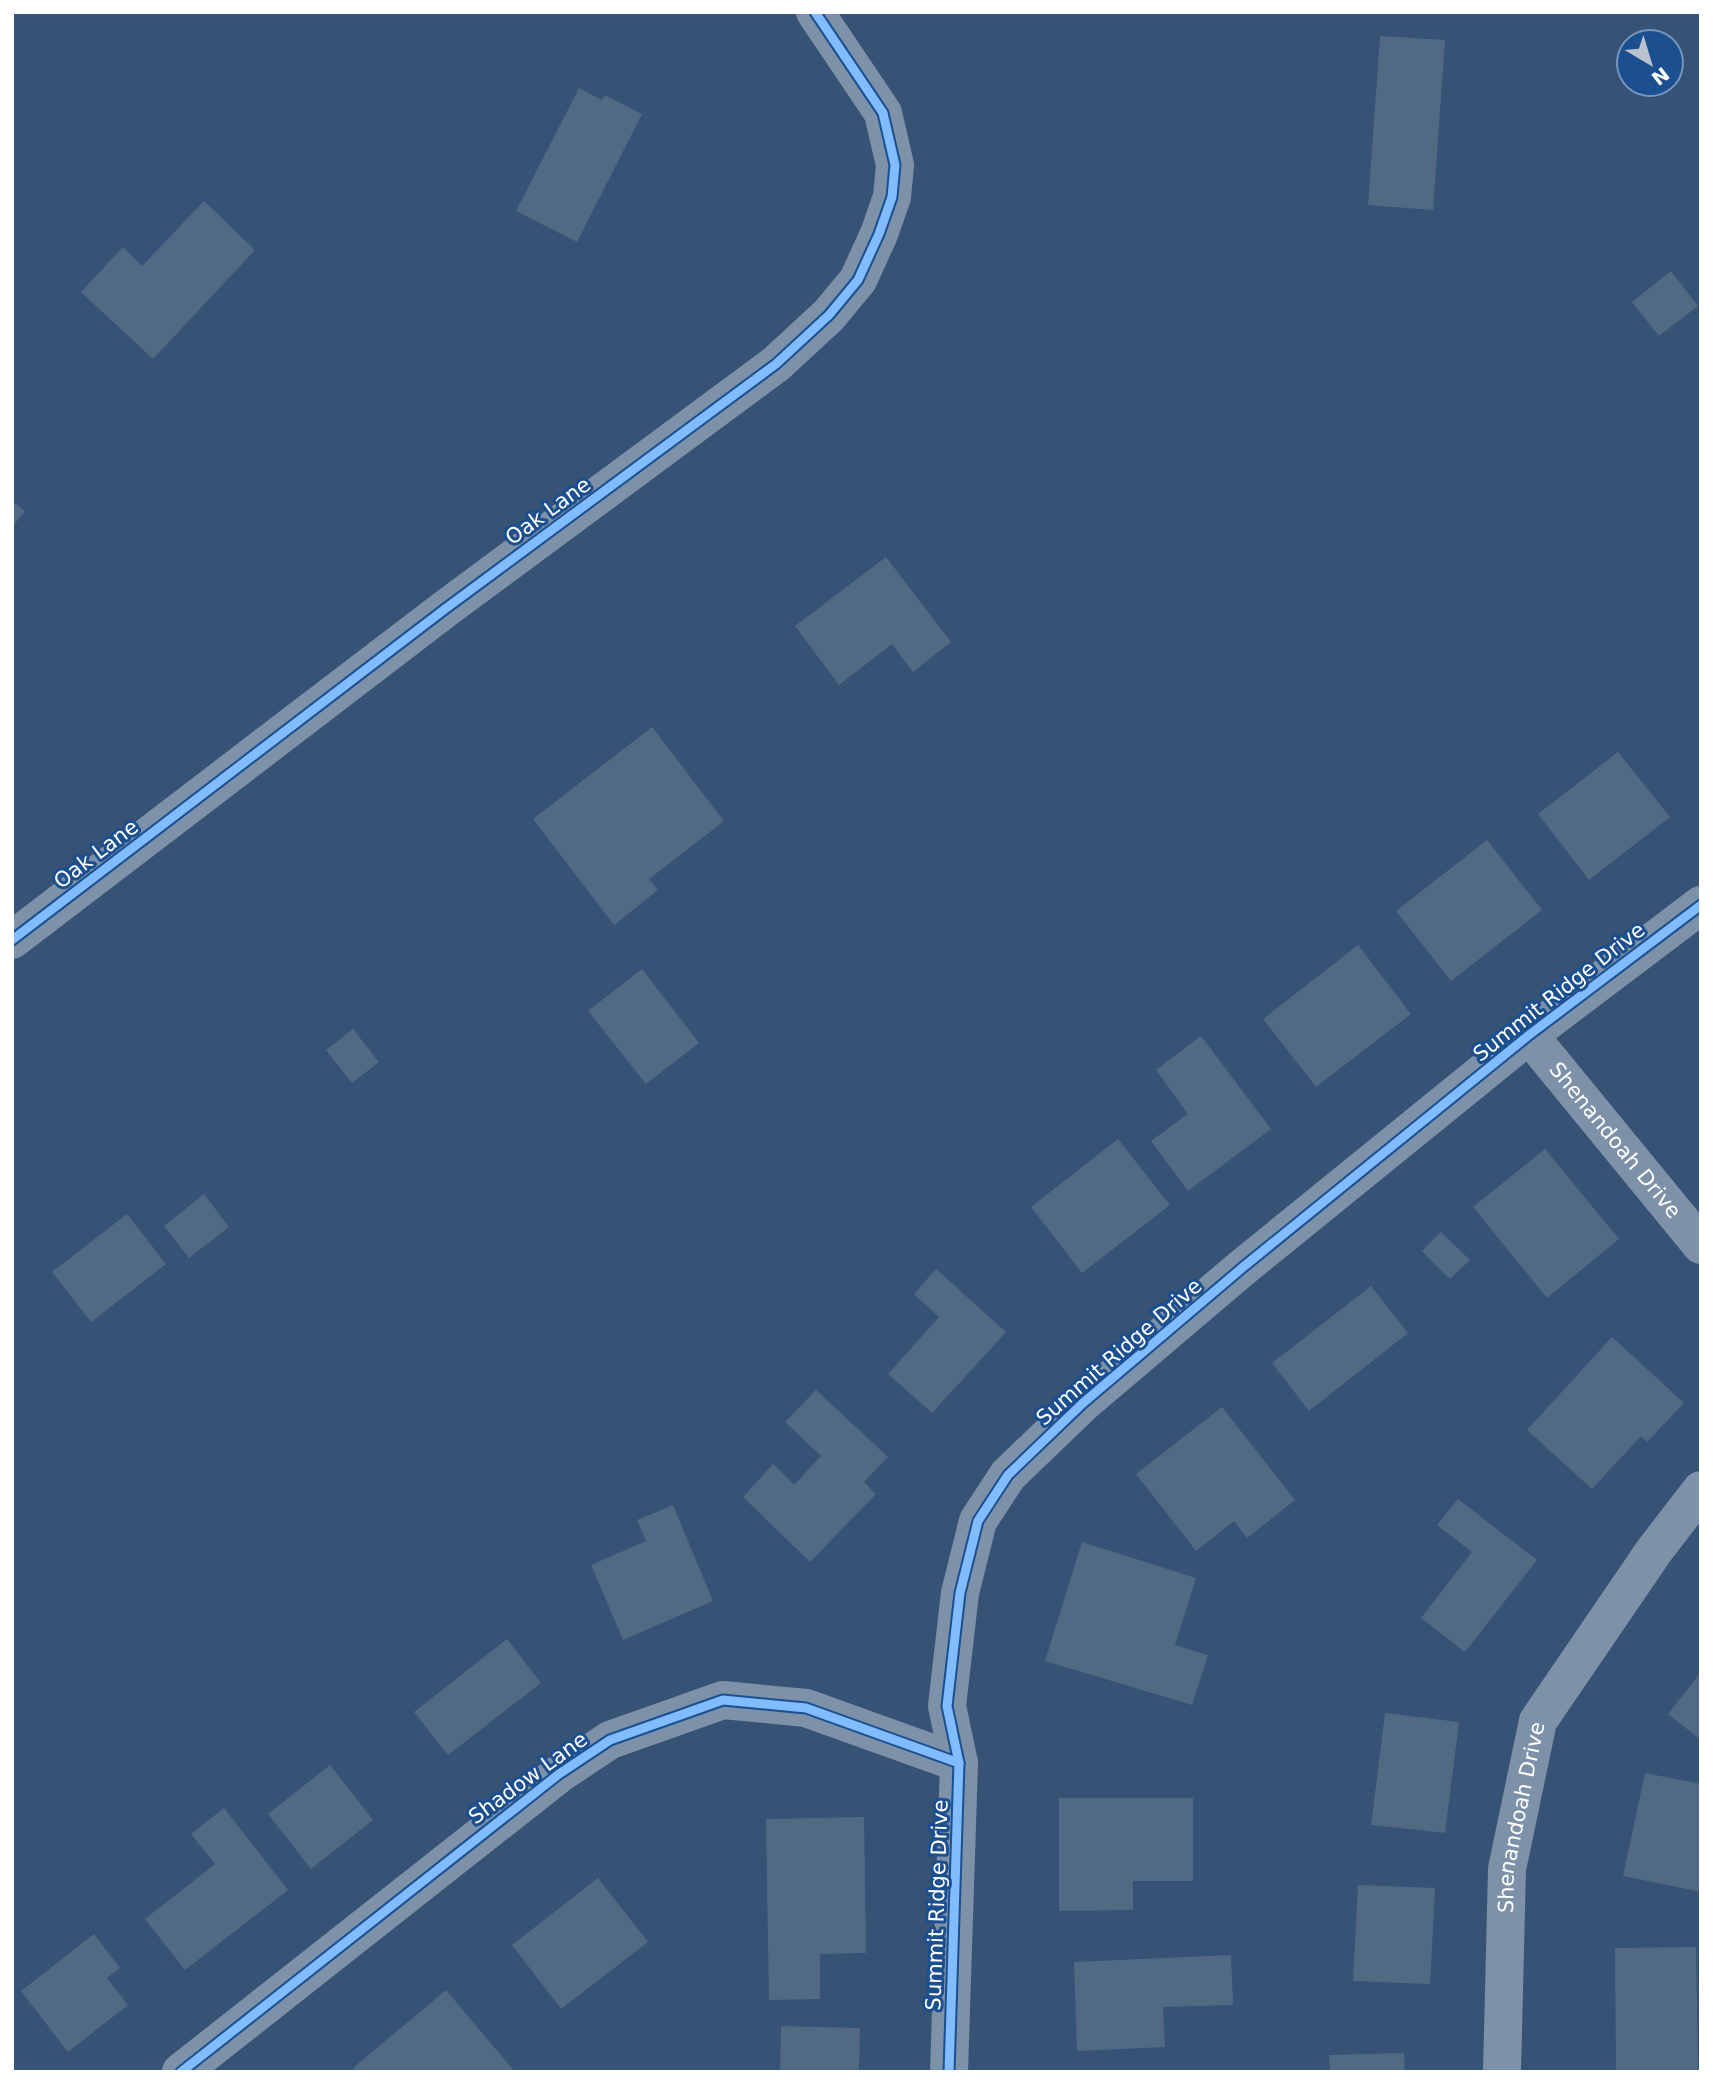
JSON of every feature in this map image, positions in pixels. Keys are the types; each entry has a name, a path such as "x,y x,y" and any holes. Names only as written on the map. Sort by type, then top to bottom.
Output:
{"street":[{"name":"Oak Lane","path":"12,940 445,609 776,364 829,315 858,280 879,234 892,197 895,165 883,113 814,12"},
{"name":"Summit Ridge Drive","path":"949,2072 959,1763 947,1706 960,1593 978,1521 1008,1475 1083,1403 1529,1035 1701,905"},
{"name":"Shenandoah Drive","path":"1529,1035 1701,1245"},
{"name":"Shenandoah Drive","path":"1502,2072 1507,1869 1538,1721 1654,1551 1701,1490"},
{"name":"Shadow Lane","path":"181,2072 559,1774 610,1740 723,1700 806,1708 959,1763"}],"building":[{"path":"1380,36 1445,40 1433,210 1368,205"},
{"path":"579,88 602,100 605,95 642,114 577,242 516,211"},
{"path":"204,201 255,250 153,359 81,292 123,247 142,266"},
{"path":"1671,271 1698,306 1659,336 1632,302"},
{"path":"12,501 25,511 12,527"},
{"path":"886,557 951,642 913,672 892,644 839,685 795,626"},
{"path":"652,727 724,821 649,879 658,890 614,925 533,819"},
{"path":"1618,752 1670,817 1589,880 1538,814"},
{"path":"1487,840 1542,910 1451,981 1396,911"},
{"path":"1358,945 1411,1014 1316,1087 1263,1019"},
{"path":"642,969 699,1043 646,1084 588,1011"},
{"path":"353,1029 379,1062 352,1083 326,1050"},
{"path":"1201,1036 1271,1129 1188,1191 1151,1141 1188,1114 1156,1070"},
{"path":"1118,1139 1170,1205 1082,1273 1031,1207"},
{"path":"1545,1149 1619,1239 1547,1298 1473,1207"},
{"path":"204,1194 229,1227 189,1258 164,1226"},
{"path":"127,1214 166,1264 91,1322 52,1272"},
{"path":"1441,1232 1470,1260 1450,1279 1422,1251"},
{"path":"936,1269 1006,1332 932,1413 888,1374 939,1317 914,1294"},
{"path":"1371,1286 1408,1333 1309,1411 1272,1363"},
{"path":"1612,1337 1684,1403 1647,1442 1641,1436 1592,1489 1527,1430"},
{"path":"816,1390 888,1457 864,1482 876,1494 810,1562 743,1497 773,1464 794,1485 821,1456 785,1422"},
{"path":"1222,1407 1295,1500 1247,1538 1234,1521 1196,1551 1136,1474"},
{"path":"1458,1499 1537,1560 1465,1652 1421,1618 1472,1552 1437,1525"},
{"path":"673,1505 713,1601 623,1640 591,1565 646,1541 637,1520"},
{"path":"1082,1542 1196,1578 1175,1645 1208,1655 1192,1705 1045,1661"},
{"path":"507,1639 541,1683 448,1755 414,1712"},
{"path":"1701,1672 1701,1740 1668,1714"},
{"path":"1385,1713 1459,1722 1445,1833 1371,1825"},
{"path":"330,1765 373,1820 311,1869 268,1814"},
{"path":"1645,1773 1701,1784 1701,1892 1623,1876"},
{"path":"1059,1798 1193,1798 1193,1881 1133,1881 1133,1910 1059,1911"},
{"path":"224,1808 288,1890 185,1970 145,1919 215,1864 191,1834"},
{"path":"864,1817 866,1953 820,1954 820,1999 769,2000 766,1819"},
{"path":"598,1878 648,1942 561,2009 512,1945"},
{"path":"1358,1885 1435,1888 1430,1984 1353,1981"},
{"path":"94,1934 120,1968 107,1978 128,2005 68,2052 21,1991"},
{"path":"1696,1947 1698,2072 1616,2072 1615,1948"},
{"path":"1231,1955 1233,2005 1163,2007 1165,2047 1077,2051 1074,1962"},
{"path":"446,1990 515,2072 355,2072 353,2068"},
{"path":"781,2026 860,2028 859,2072 780,2072"},
{"path":"1404,2053 1405,2072 1330,2072 1329,2055"}],"cycle path":[{"path":"12,940 445,609 776,364 829,315 858,280 879,234 892,197 895,165 883,113 815,12"},
{"path":"949,2072 959,1763 947,1706 960,1593 978,1521 1008,1475 1083,1403 1242,1268 1529,1035 1701,905"},
{"path":"181,2072 559,1774 610,1740 723,1700 806,1708 959,1763"}]}
